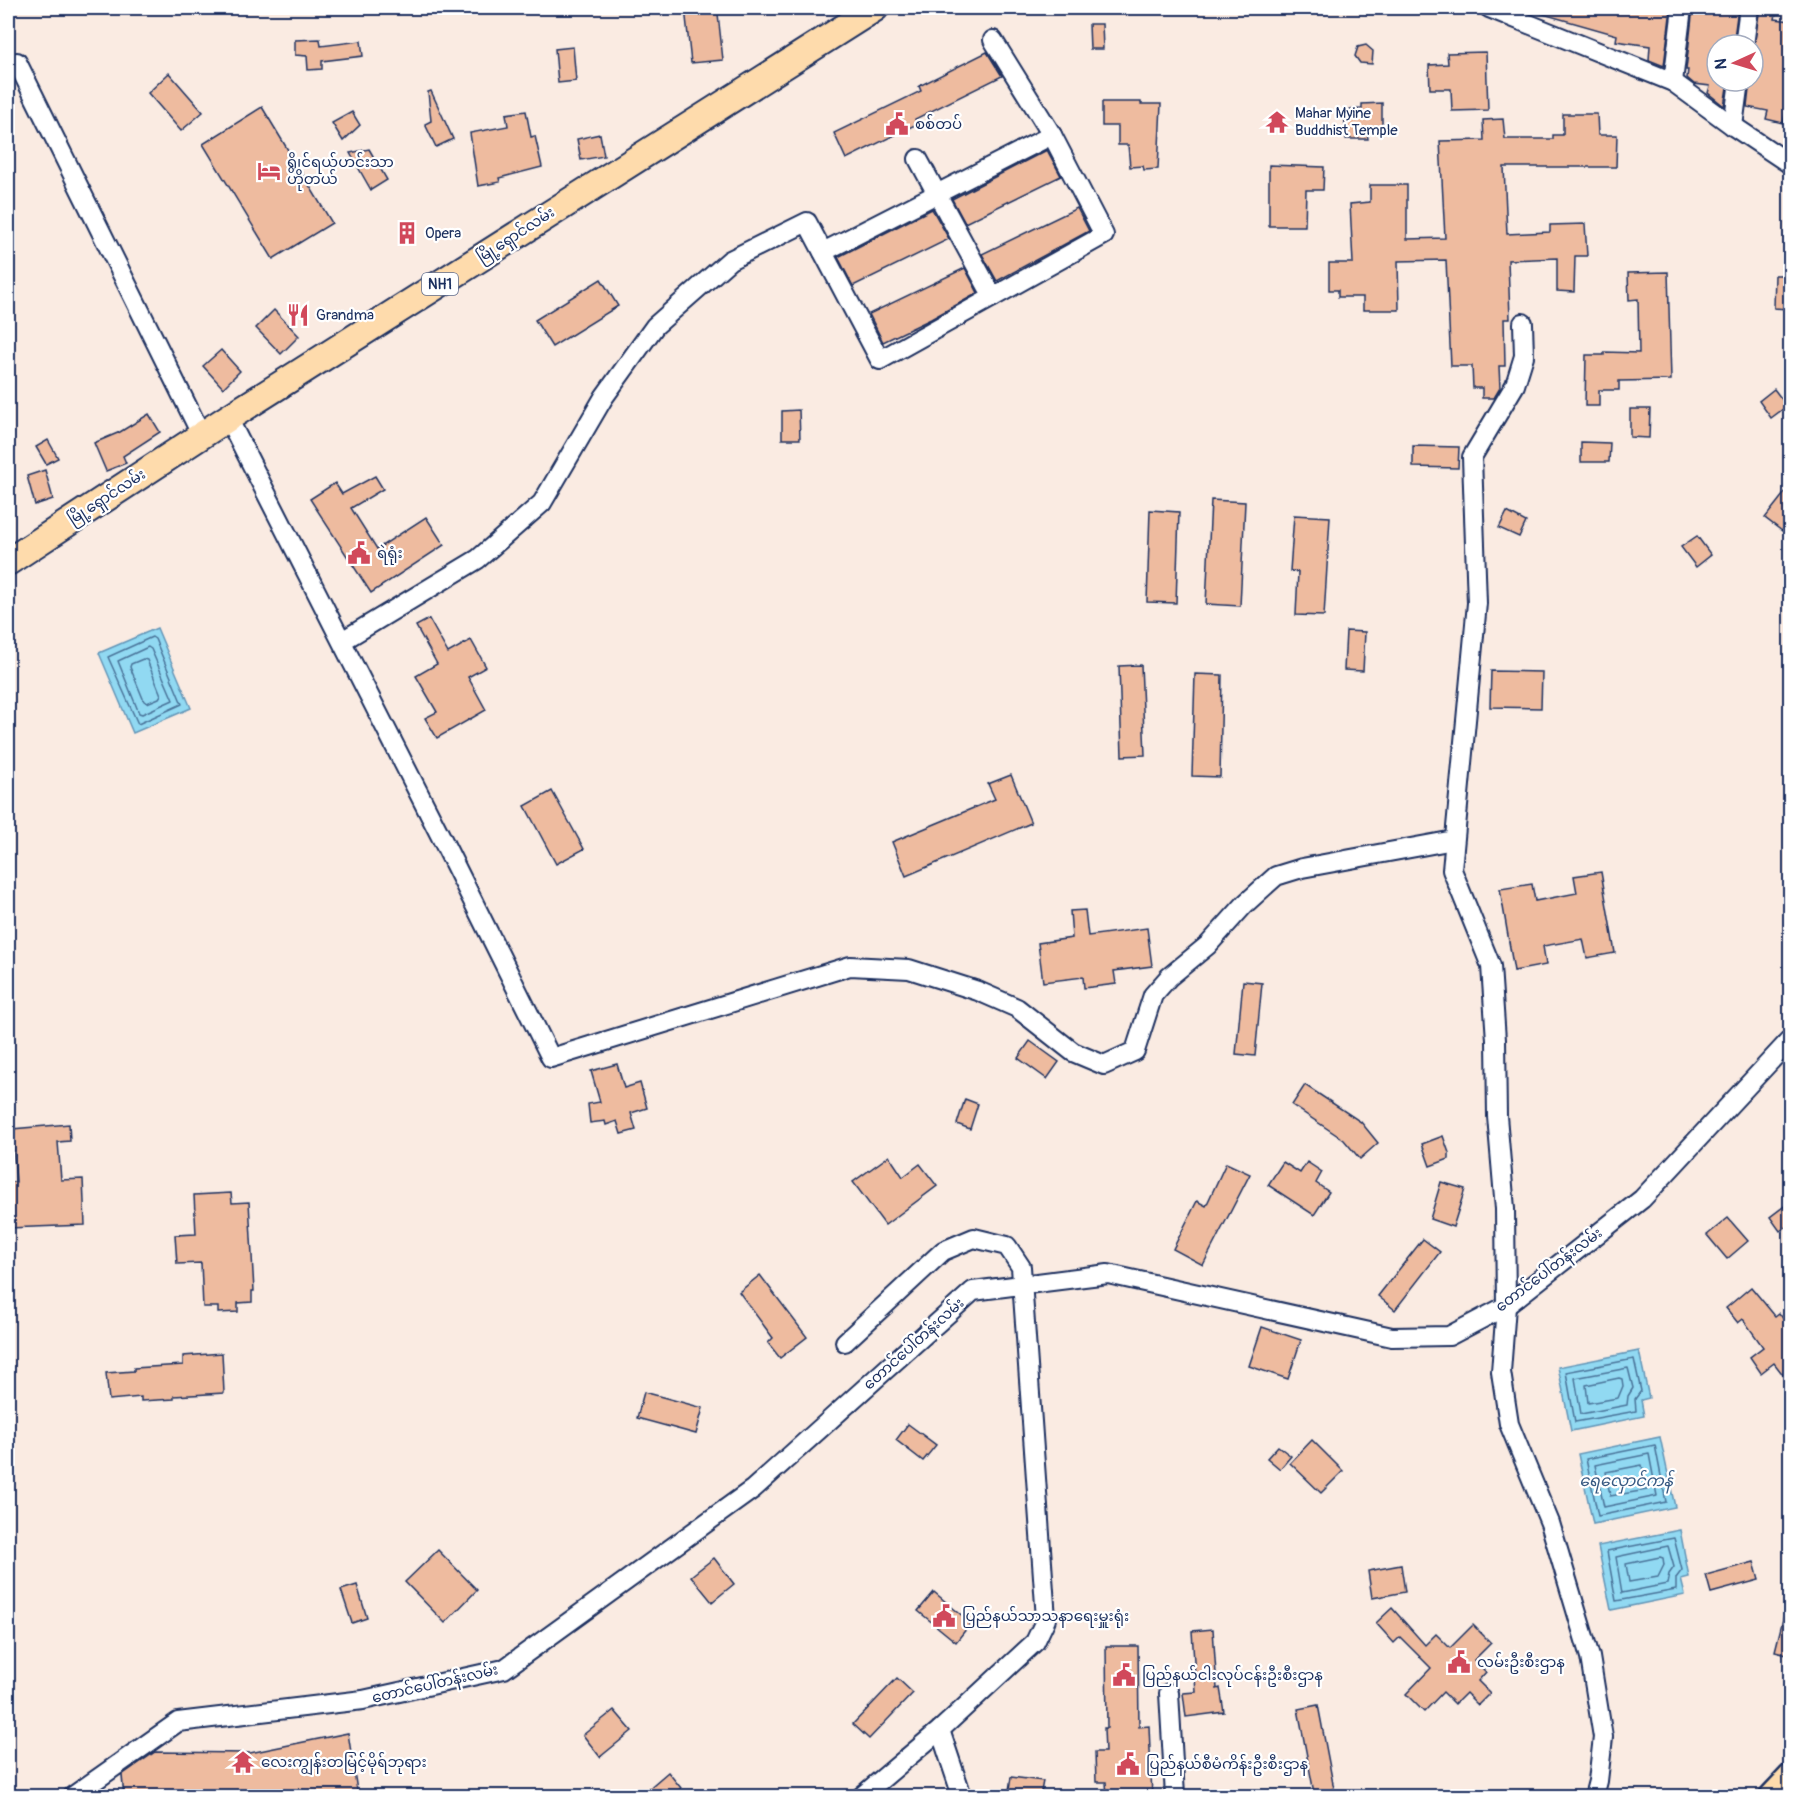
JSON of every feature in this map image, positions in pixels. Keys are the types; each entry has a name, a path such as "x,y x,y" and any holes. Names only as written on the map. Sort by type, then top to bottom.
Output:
{"highway":[{"name":"မြို့ရှောင်လမ်း","path":"8,562 228,418 875,8"}],"main road":[{"path":"1771,1797 1791,1776"}],"street":[{"path":"1489,8 1673,82 1733,126 1789,157"},
{"path":"1673,82 1682,8"},
{"path":"1746,33 1749,8"},
{"path":"342,641 478,559 542,503 604,397 655,326 730,260 807,222 880,360 1104,235 1052,135 993,40"},
{"path":"16,62 202,436"},
{"path":"1733,126 1737,93"},
{"path":"823,252 1052,135"},
{"path":"918,159 993,297"},
{"path":"1523,323 1524,356 1515,385 1472,457 1477,603 1452,870 1491,966 1496,1040 1497,1116 1505,1209 1506,1306 1501,1372 1509,1424 1550,1523 1590,1657 1603,1737 1594,1797"},
{"path":"228,418 551,1058 850,966 909,969 978,991 1017,1008 1073,1052 1104,1065 1135,1051 1153,995 1169,977 1208,945 1245,904 1276,876 1302,868 1454,840"},
{"name":"တောင်ပေါ်တန်းလမ်း","path":"73,1797 178,1722 363,1700 504,1669 753,1489 973,1291 1108,1274 1392,1337 1449,1336 1506,1306 1642,1199 1791,1040"},
{"path":"845,1342 943,1251 974,1238 1007,1246 1021,1267 1046,1619 1035,1642 940,1730 862,1797"},
{"path":"1169,1693 1175,1797"},
{"path":"940,1730 962,1797"}],"water":[{"path":"157,628 191,708 133,733 99,653"},
{"name":"ရေလှောင်ကန်","path":"1639,1351 1649,1398 1641,1400 1644,1416 1571,1431 1558,1367"},
{"name":"ရေလှောင်ကန်","path":"1660,1437 1675,1507 1593,1524 1578,1454"},
{"name":"ရေလှောင်ကန်","path":"1680,1530 1689,1577 1681,1579 1685,1595 1611,1610 1598,1546"}],"building":[{"path":"685,8 714,8 715,14 718,14 723,60 691,63"},
{"path":"1536,8 1671,8 1664,66 1649,60 1650,46 1616,41 1617,35 1536,12"},
{"path":"1693,8 1738,8 1735,33 1705,33 1705,85 1694,84 1687,78 1688,70 1686,70"},
{"path":"1760,8 1777,8 1775,19 1791,21 1791,99 1789,98 1783,123 1766,119 1768,111 1747,107 1749,93 1765,93 1765,33 1756,33"},
{"path":"1089,24 1102,24 1103,49 1090,49"},
{"path":"320,39 321,46 361,41 363,56 322,61 322,69 308,70 307,56 295,55 295,40"},
{"path":"1366,45 1373,51 1372,64 1360,63 1355,56 1358,47"},
{"path":"573,47 576,81 558,83 555,49"},
{"path":"987,52 1002,76 915,119 917,124 846,159 834,133 921,91 919,86"},
{"path":"1486,52 1488,110 1452,111 1451,89 1430,89 1429,65 1448,64 1447,53"},
{"path":"169,73 203,112 181,131 148,93"},
{"path":"431,91 453,139 436,147 425,124 431,121 428,92"},
{"path":"1708,93 1726,93 1724,106"},
{"path":"1102,102 1161,104 1158,169 1144,170 1143,166 1130,167 1128,145 1118,145 1118,126 1102,126"},
{"path":"1382,103 1382,130 1367,131 1368,139 1346,139 1344,110 1362,109 1362,104"},
{"path":"262,107 332,223 273,259 203,144"},
{"path":"526,111 531,137 535,136 542,167 499,178 500,182 478,186 470,133 508,126 506,114"},
{"path":"352,112 360,125 343,141 332,123"},
{"path":"1563,114 1597,114 1598,135 1617,135 1616,167 1504,167 1507,234 1550,232 1550,225 1585,224 1587,256 1575,256 1574,292 1557,291 1557,258 1508,260 1510,319 1504,319 1505,366 1499,366 1500,388 1494,398 1482,398 1482,388 1473,388 1472,366 1451,366 1446,260 1398,261 1399,310 1363,310 1363,297 1338,297 1338,290 1329,290 1329,263 1353,263 1350,204 1370,202 1370,185 1407,185 1407,239 1445,238 1440,141 1484,140 1483,120 1503,119 1505,139 1553,139 1553,135 1563,135"},
{"path":"600,134 604,156 581,160 577,139"},
{"path":"369,149 387,180 371,190 350,153"},
{"path":"1047,150 1061,176 965,223 952,199"},
{"path":"1269,165 1324,167 1323,190 1306,190 1305,226 1269,226"},
{"path":"1077,208 1089,231 997,281 982,254"},
{"path":"932,209 949,239 853,286 838,257"},
{"path":"965,268 978,293 883,342 869,314"},
{"path":"1668,272 1671,380 1619,381 1619,390 1599,390 1599,406 1585,406 1586,355 1604,355 1604,352 1639,353 1638,299 1629,300 1628,273"},
{"path":"1775,275 1789,275 1788,309 1774,308"},
{"path":"601,279 618,306 552,347 535,320"},
{"path":"274,310 299,336 281,354 256,328"},
{"path":"221,350 240,371 223,388 203,366"},
{"path":"1774,389 1787,406 1771,418 1759,401"},
{"path":"1630,409 1650,409 1649,438 1630,437"},
{"path":"799,410 800,439 782,439 782,411"},
{"path":"149,414 160,432 123,456 126,463 106,471 94,443 120,432"},
{"path":"48,440 58,458 46,464 36,447"},
{"path":"1581,442 1610,443 1609,462 1581,462"},
{"path":"1413,446 1459,447 1458,468 1413,467"},
{"path":"45,470 53,499 35,505 27,476"},
{"path":"375,476 383,489 351,508 377,549 426,517 444,545 371,593 310,499 335,483 342,494"},
{"path":"1791,485 1791,521 1782,531 1765,518"},
{"path":"1211,500 1245,502 1240,606 1206,604"},
{"path":"1150,510 1179,512 1176,603 1147,602"},
{"path":"1507,512 1526,522 1519,537 1499,528"},
{"path":"1294,515 1330,517 1324,616 1296,615 1298,572 1290,571"},
{"path":"1697,536 1711,555 1696,567 1681,547"},
{"path":"429,619 448,653 471,640 486,667 468,677 486,710 437,738 425,718 437,712 416,676 437,664 416,626"},
{"path":"1346,631 1365,632 1363,671 1344,670"},
{"path":"1141,665 1145,755 1122,756 1119,666"},
{"path":"1491,671 1542,672 1541,708 1490,707"},
{"path":"1195,674 1222,675 1220,777 1192,776"},
{"path":"1011,775 1031,823 906,876 892,842 995,799 988,784"},
{"path":"552,791 584,849 556,864 525,806"},
{"path":"1601,872 1615,953 1587,958 1583,939 1543,946 1546,965 1514,971 1500,889 1532,884 1535,901 1577,893 1574,876"},
{"path":"1085,910 1088,936 1147,928 1152,966 1114,971 1116,984 1084,988 1083,977 1043,982 1038,943 1072,938 1070,911"},
{"path":"1243,981 1262,983 1255,1056 1236,1054"},
{"path":"1030,1041 1059,1062 1047,1079 1018,1058"},
{"path":"617,1064 624,1088 640,1083 647,1108 631,1113 636,1130 621,1134 617,1121 606,1125 605,1121 590,1123 588,1104 600,1102 591,1071"},
{"path":"1305,1085 1361,1122 1378,1143 1360,1159 1344,1140 1292,1105"},
{"path":"965,1099 978,1104 970,1129 957,1124"},
{"path":"69,1124 70,1141 58,1142 61,1180 83,1179 85,1225 8,1228 8,1182 16,1182 12,1129"},
{"path":"1443,1136 1449,1159 1430,1166 1422,1144"},
{"path":"889,1156 903,1177 920,1164 937,1186 885,1225 853,1182"},
{"path":"1283,1162 1300,1173 1307,1162 1322,1172 1316,1183 1329,1192 1314,1215 1268,1185"},
{"path":"1226,1163 1250,1174 1203,1265 1173,1249 1197,1201 1206,1206"},
{"path":"1441,1182 1465,1189 1453,1227 1430,1219"},
{"path":"231,1193 232,1203 249,1202 254,1291 252,1291 252,1302 238,1303 238,1312 218,1313 218,1307 203,1307 201,1263 177,1264 175,1235 196,1234 194,1195"},
{"path":"1791,1201 1791,1223 1780,1231 1770,1217"},
{"path":"1728,1218 1748,1241 1727,1259 1707,1235"},
{"path":"1423,1239 1440,1252 1395,1310 1378,1296"},
{"path":"760,1275 807,1337 780,1358 768,1343 773,1338 739,1292"},
{"path":"1751,1287 1775,1316 1779,1313 1791,1329 1791,1385 1774,1363 1761,1373 1750,1357 1763,1347 1743,1319 1738,1323 1726,1308"},
{"path":"1262,1327 1301,1340 1288,1379 1249,1366"},
{"path":"222,1353 224,1393 174,1396 174,1399 141,1401 141,1397 109,1400 106,1373 134,1371 134,1368 183,1365 183,1356"},
{"path":"644,1392 703,1408 696,1434 637,1418"},
{"path":"908,1424 936,1445 923,1461 896,1440"},
{"path":"1312,1440 1343,1471 1321,1493 1290,1463"},
{"path":"1278,1446 1291,1456 1280,1469 1267,1458"},
{"path":"438,1550 477,1590 445,1623 405,1582"},
{"path":"714,1558 734,1584 712,1602 691,1576"},
{"path":"1754,1562 1759,1580 1711,1593 1706,1575"},
{"path":"1401,1565 1405,1592 1372,1598 1368,1571"},
{"path":"357,1585 367,1618 352,1623 341,1590"},
{"path":"934,1592 971,1623 956,1642 918,1611"},
{"path":"1392,1608 1425,1645 1436,1634 1450,1648 1473,1625 1491,1643 1474,1660 1486,1672 1478,1681 1490,1693 1478,1705 1466,1693 1455,1704 1443,1692 1424,1712 1406,1694 1431,1668 1400,1637 1394,1643 1376,1623"},
{"path":"1785,1611 1791,1612 1791,1655 1775,1651"},
{"path":"1213,1629 1217,1689 1220,1688 1224,1712 1186,1717 1183,1693 1196,1692 1192,1631"},
{"path":"1106,1646 1138,1646 1139,1727 1149,1726 1152,1797 1107,1797 1106,1782 1096,1782 1095,1752 1105,1752 1104,1728 1107,1728"},
{"path":"897,1678 913,1693 869,1739 853,1724"},
{"path":"1318,1705 1334,1789 1314,1793 1298,1709"},
{"path":"614,1710 632,1731 600,1757 583,1735"},
{"name":"လေးကျွန်းတမြင့်မိုရ်ဘုရား","path":"348,1733 358,1797 124,1797 122,1775 155,1752 250,1753"},
{"path":"668,1772 681,1788 672,1797 639,1797"},
{"path":"1011,1777 1043,1781 1040,1797 1008,1797"}],"place":[{"name":"Mahar Myine Buddhist Temple","path":"1277,122"},
{"name":"စစ်တပ်","path":"897,124"},
{"name":"ရွိုင်ရယ်ဟင်းသာ ဟိုတယ်","path":"269,171"},
{"name":"Opera","path":"407,233"},
{"name":"Grandma","path":"298,315"},
{"name":"ရဲရုံး","path":"359,553"},
{"name":"ပြည်နယ်သာသနာရေးမှူးရုံး","path":"944,1616"},
{"name":"လမ်းဦးစီးဌာန","path":"1459,1662"},
{"name":"ပြည်နယ်ငါးလုပ်ငန်းဦးစီးဌာန","path":"1124,1675"},
{"name":"လေးကျွန်းတမြင့်မိုရ်ဘုရား","path":"243,1762"},
{"name":"ပြည်နယ်စီမံကိန်းဦးစီးဌာန","path":"1128,1764"}]}
